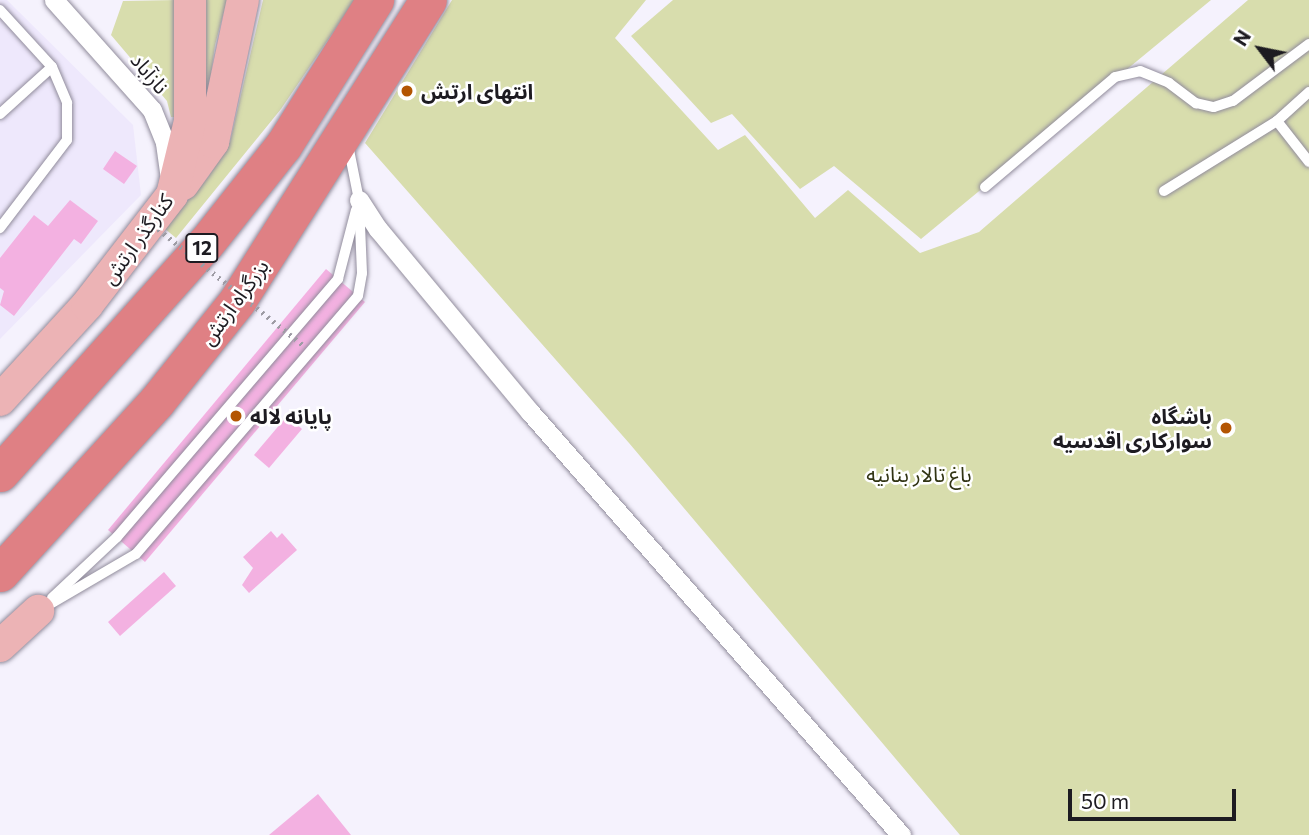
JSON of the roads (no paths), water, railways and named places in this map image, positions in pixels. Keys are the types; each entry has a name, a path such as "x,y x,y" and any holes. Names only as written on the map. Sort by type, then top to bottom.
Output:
{"highway":[{"name":"12","path":"0,473 206,243 283,146 375,0"},
{"name":"بزرگراه ارتش","path":"1,573 204,345 262,266 428,0"}],"main road":[{"name":"کنارگذر ارتش","path":"0,400 87,305 172,195 190,121 190,0"},
{"path":"172,195 213,142 243,0"},
{"path":"0,625 38,611"},
{"path":"0,646 38,611"}],"street":[{"name":"نازآباد","path":"54,0 152,110 165,143 172,195"},
{"path":"359,200 378,229 539,423 901,835"}],"lane":[{"path":"0,10 52,67 67,103 67,140 0,228"},
{"path":"985,187 1115,77 1140,71 1169,83 1196,103 1214,107 1233,101 1309,44"},
{"path":"0,114 52,67"},
{"path":"1164,191 1276,121 1309,92"},
{"path":"1276,121 1309,162"},
{"path":"38,611 136,554 358,296 359,200 346,134"},
{"path":"38,611 117,537 338,279 359,200"}],"place":[{"name":"انتهای ارتش","path":"407,91"},
{"name":"پایانه لاله","path":"236,416"},
{"name":"باشگاه سوارکاری اقدسیه","path":"1226,428"}],"park label":[{"name":"باغ تالار بنانیه","path":"919,474"}]}
